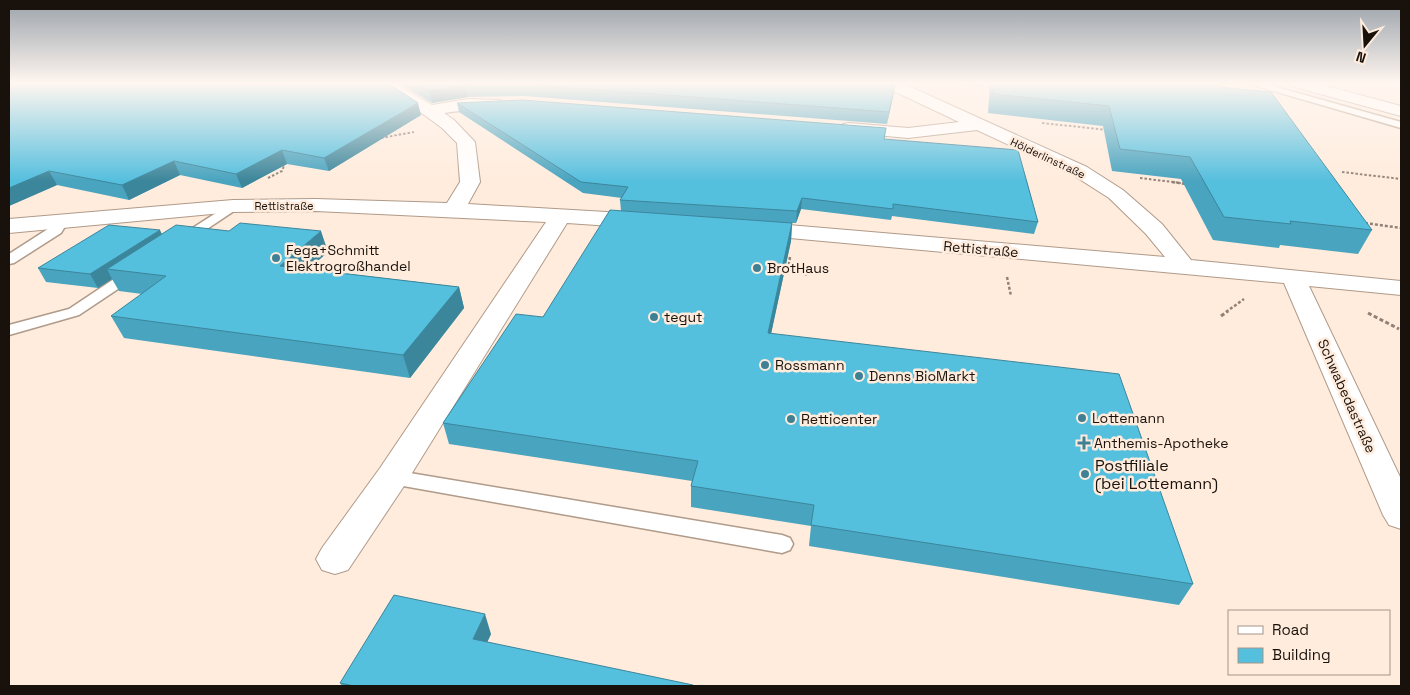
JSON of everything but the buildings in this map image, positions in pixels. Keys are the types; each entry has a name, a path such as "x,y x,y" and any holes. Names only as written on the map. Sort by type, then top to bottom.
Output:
{"street":[{"path":"436,115 466,142 470,182 454,210"},
{"name":"Hölderlinstraße","path":"958,115 1080,171 1116,194 1154,229 1184,266"},
{"path":"829,126 908,133 978,125"},
{"name":"Rettistraße","path":"9,226 233,206 316,205 454,210 659,222"},
{"path":"335,559 392,477 560,216"},
{"name":"Rettistraße","path":"738,228 1184,266 1401,288"},
{"name":"Schwabedastraße","path":"1293,277 1401,515"}],"lane":[{"path":"1364,115 1401,126"},
{"path":"169,248 233,206"},
{"path":"9,260 56,230 63,220"},
{"path":"9,330 74,312 146,264"},
{"path":"392,477 782,544"}],"path":[{"path":"1040,123 1116,131"},
{"path":"374,137 384,139 448,124"},
{"path":"233,206 242,192 282,171 285,161"},
{"path":"1342,172 1401,179"},
{"path":"1360,174 1364,180"},
{"path":"1138,178 1187,184"},
{"path":"1358,222 1401,228"},
{"path":"792,249 789,264 807,276"}],"place":[{"name":"Fega+Schmitt Elektrogroßhandel","path":"276,258"},
{"name":"BrotHaus","path":"757,268"},
{"name":"tegut","path":"654,317"},
{"name":"Rossmann","path":"765,365"},
{"name":"Denns BioMarkt","path":"859,376"},
{"name":"Lottemann","path":"1082,418"},
{"name":"Retticenter","path":"791,419"},
{"name":"Anthemis-Apotheke","path":"1084,443"},
{"name":"Postfiliale (bei Lottemann)","path":"1085,474"}]}
